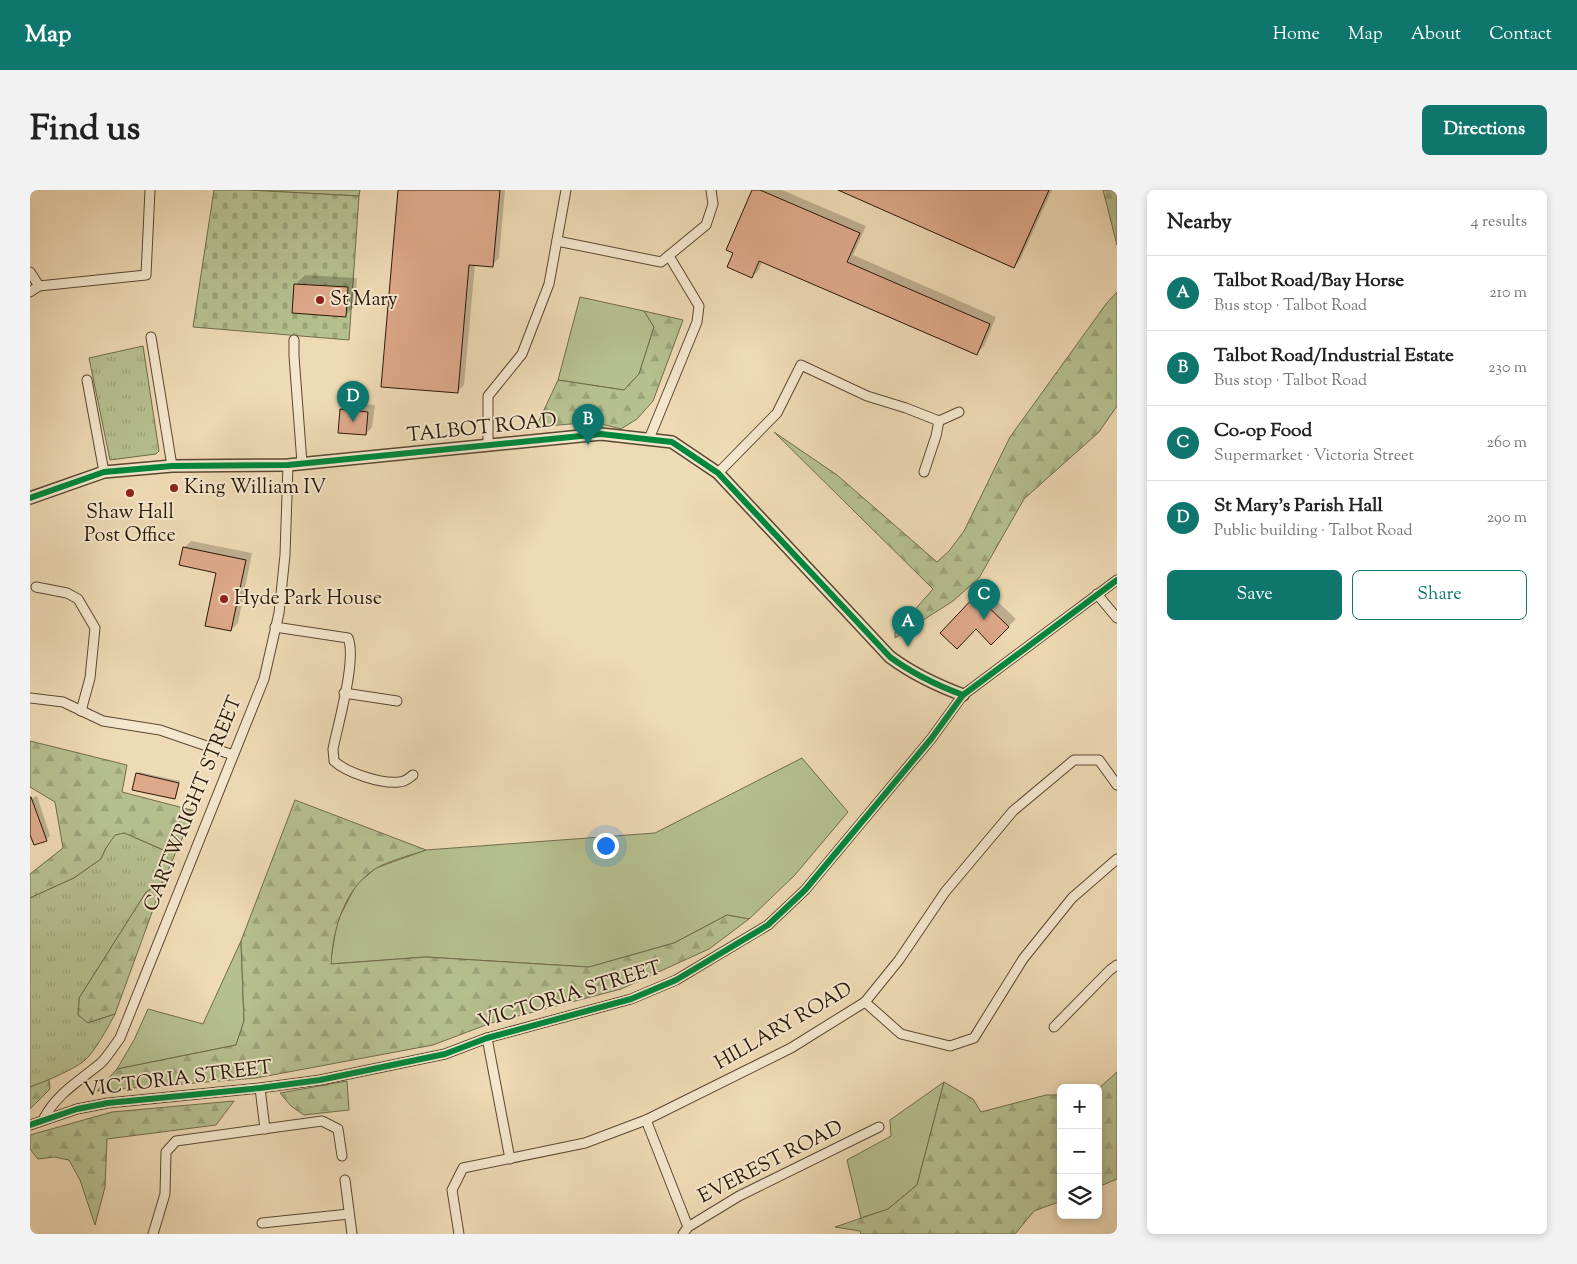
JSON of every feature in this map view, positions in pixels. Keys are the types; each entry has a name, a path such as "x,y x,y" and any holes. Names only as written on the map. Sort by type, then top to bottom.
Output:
{"street":[{"path":"30,292 39,286 146,275 150,190"},
{"path":"488,445 488,396 522,354 549,284 566,190"},
{"path":"557,240 661,262 706,225 713,204 711,190"},
{"path":"649,439 697,322 700,306 669,256"},
{"path":"30,272 39,286"},
{"path":"151,337 172,466"},
{"path":"294,340 302,463"},
{"path":"718,473 777,414 800,365 867,396 939,421 959,412"},
{"path":"86,380 104,472"},
{"path":"924,472 939,421"},
{"name":"TALBOT ROAD","path":"30,498 104,472 172,466 288,465 601,434 672,442 718,473 890,657 910,672 962,695"},
{"name":"CARTWRIGHT STREET","path":"43,1120 59,1097 102,1061 120,1038 264,679 278,613 285,556 288,465"},
{"name":"VICTORIA STREET","path":"30,1124 77,1109 108,1103 260,1088 320,1080 396,1065 445,1054 487,1038 630,999 676,980 768,925 805,890 931,739 962,695 1117,580"},
{"path":"36,587 67,593 78,600 95,628 90,678 81,711"},
{"path":"1097,594 1117,618"},
{"path":"275,627 348,638 351,645 351,661 333,749 334,761 346,770 386,782 405,781 414,775"},
{"path":"344,693 397,701"},
{"path":"30,698 63,702 103,721 160,730 233,755"},
{"name":"HILLARY ROAD","path":"459,1234 452,1190 463,1168 585,1143 646,1120 792,1048 865,1002 898,960 945,892 1013,811 1074,760 1099,760 1117,785"},
{"path":"865,1002 901,1034 950,1046 974,1038 1023,959 1072,898 1117,859"},
{"path":"1054,1027 1117,965"},
{"path":"487,1038 510,1159"},
{"path":"260,1088 265,1129"},
{"path":"646,1120 685,1230"},
{"path":"153,1234 165,1194 166,1152 176,1141 322,1121 338,1128 342,1156"},
{"name":"EVEREST ROAD","path":"685,1230 739,1196 879,1127"},
{"path":"345,1180 352,1234"},
{"path":"262,1223 349,1214"}],"green space":[{"path":"214,190 359,196 349,340 193,327"},
{"path":"248,190 360,190 359,196"},
{"path":"1103,190 1117,190 1117,245"},
{"path":"1117,292 1117,406 1099,432 1024,499 979,578 953,601 895,638 895,632 933,589 774,432 837,475 937,562 949,551 964,531 1010,437 1106,304"},
{"path":"580,297 644,311 654,327 639,374 624,390 558,380"},
{"path":"644,311 683,320 653,401 637,419 621,429 593,422 536,427 558,380 624,390 639,374 654,327"},
{"path":"143,346 159,451 156,454 110,460 89,358"},
{"path":"30,741 127,765 122,792 195,811 176,852 168,852 124,833 106,848 101,859 74,878 30,898 30,874 63,848 55,802 30,787"},
{"path":"802,758 848,812 794,876 749,919 727,915 674,943 589,967 426,957 330,964 337,922 356,885 376,868 426,850 655,833"},
{"path":"295,800 426,850 380,866 364,877 355,887 342,911 334,937 331,964 426,957 589,967 674,943 727,915 749,919 709,949 621,989 491,1023 433,1045 256,1078 97,1091 117,1069 236,1045 244,1021 241,941"},
{"path":"124,833 168,852 176,852 163,882 146,892 79,998 78,1015 88,1023 115,1014 101,1039 88,1057 79,1065 30,1087 30,898 74,878 101,859 115,835"},
{"path":"163,882 115,1014 88,1023 78,1016 79,998 146,892"},
{"path":"241,941 244,1021 236,1045 117,1069 134,1040 148,1009 203,1024"},
{"path":"1117,1072 1117,1179 1102,1185 1102,1129 1102,1085"},
{"path":"49,1079 50,1089 30,1109 30,1087"},
{"path":"347,1081 349,1110 304,1115 291,1106 280,1093"},
{"path":"944,1082 917,1185 888,1209 861,1218 847,1160 891,1136 890,1120"},
{"path":"944,1082 973,1099 981,1112 1046,1095 1057,1095 1057,1202 1034,1211 1015,1234 861,1234 860,1231 835,1227 888,1209 917,1185"},
{"path":"234,1101 216,1125 107,1139 105,1187 95,1225 80,1180 69,1160 54,1157 38,1159 30,1149 30,1135 112,1112"}],"building":[{"path":"398,190 500,190 493,267 469,265 458,393 381,387"},
{"path":"752,190 760,190 860,233 847,262 990,324 977,355 759,261 752,278 727,267 733,253 726,250"},
{"path":"838,190 1049,190 1014,268"},
{"name":"St Mary","path":"294,284 348,287 346,317 292,313"},
{"path":"340,409 368,412 366,435 338,433"},
{"name":"Hyde Park House","path":"183,547 246,560 231,631 205,626 216,573 179,565"},
{"path":"976,595 1009,627 991,645 976,629 957,649 940,633"},
{"path":"136,773 179,783 175,799 132,790"},
{"path":"30,797 47,841 34,845 30,835"}],"cycle path":[{"path":"30,498 104,472 172,466 288,465 601,434 672,442 718,473 890,657 925,679 963,695"},
{"path":"30,1125 77,1109 108,1103 320,1080 445,1054 487,1038 631,999 676,980 768,925 805,890 931,739 963,695 1117,580"}],"place":[{"name":"St Mary","path":"320,300"},
{"name":"St Mary's Parish Hall","path":"353,422"},
{"name":"Talbot Road/Industrial Estate","path":"588,445"},
{"name":"King William IV","path":"174,488"},
{"name":"Shaw Hall Post Office","path":"130,493"},
{"name":"Hyde Park House","path":"224,599"},
{"name":"Co-op Food","path":"984,620"},
{"name":"Talbot Road/Bay Horse","path":"908,647"}]}
